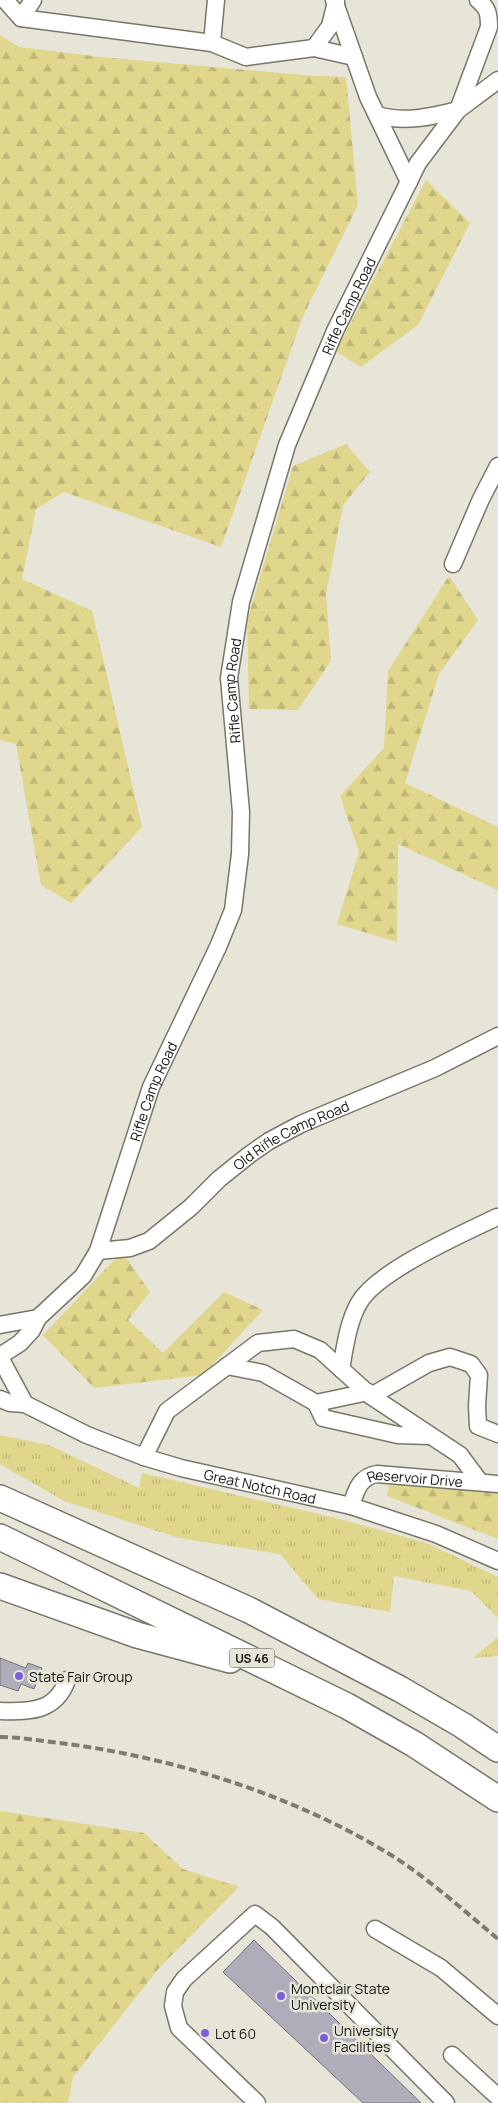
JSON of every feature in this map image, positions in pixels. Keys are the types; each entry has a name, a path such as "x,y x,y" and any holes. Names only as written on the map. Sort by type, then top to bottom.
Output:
{"highway":[{"path":"0,1498 249,1610 374,1675 462,1725 498,1749"},
{"name":"US 46","path":"0,1537 347,1706 414,1744 498,1799"},
{"path":"0,1586 137,1635 288,1676"}],"street":[{"path":"21,18 33,0"},
{"path":"212,43 216,0"},
{"path":"377,115 394,120 434,116 458,110 489,27 489,15 486,6 478,0"},
{"path":"314,48 330,26 335,1"},
{"path":"335,1 354,58 377,115 409,182"},
{"path":"4,4 21,18 212,43 246,57 314,48 354,58"},
{"name":"Rifle Camp Road","path":"2,1357 20,1343 32,1330 38,1318 83,1276 98,1251 150,1087 218,947 233,910 240,861 240,812 229,678 241,602 287,445 342,315 418,163 458,110 498,80"},
{"path":"453,564 481,499 498,466"},
{"name":"Old Rifle Camp Road","path":"98,1251 130,1248 149,1241 191,1207 219,1179 248,1155 269,1141 301,1124 435,1068 498,1036"},
{"path":"341,1369 352,1318 358,1303 368,1291 411,1261 497,1217"},
{"path":"0,1325 38,1318"},
{"path":"144,1457 167,1412 258,1343 294,1339 320,1350 370,1394 460,1455 480,1482"},
{"path":"2,1357 25,1404"},
{"path":"316,1403 370,1394 429,1363 450,1357 471,1364 479,1375 478,1426 498,1434"},
{"path":"227,1366 263,1373 316,1403 323,1418 398,1435 431,1436"},
{"name":"Great Notch Road","path":"0,1399 10,1403 25,1404 87,1435 144,1457 181,1468 351,1506 436,1534 498,1561"},
{"name":"Reservoir Drive","path":"351,1506 361,1481 372,1475 498,1484"},
{"path":"0,1711 43,1709 63,1692 67,1680"},
{"path":"257,2103 179,2028 173,2006 175,1992 184,1978 255,1914 272,1927 446,2103"},
{"path":"375,1929 441,1968 498,2016"},
{"path":"452,2055 498,2097"}],"green space":[{"path":"0,35 19,47 101,57 315,76 346,77 358,205 303,316 221,547 64,492 36,509 22,579 92,611 142,827 71,903 41,885 16,744 0,740"},
{"path":"426,180 470,223 418,325 361,367 336,351"},
{"path":"346,444 370,472 343,505 326,594 331,661 298,710 249,709 247,621 293,466"},
{"path":"449,576 478,620 439,674 405,783 498,827 498,890 398,844 397,942 337,924 359,852 340,796 384,748 388,671"},
{"path":"122,1252 150,1292 128,1320 163,1353 224,1292 263,1310 203,1375 94,1388 43,1335"},
{"path":"0,1435 49,1445 139,1488 142,1473 332,1517 427,1543 498,1577 498,1618 471,1591 394,1576 390,1612 318,1599 280,1554 179,1538 64,1501 0,1464"},
{"path":"389,1484 498,1492 498,1539 387,1496"},
{"path":"498,1637 498,1656 473,1658"},
{"path":"0,1811 144,1833 183,1869 239,1887 159,1968 73,2077 68,2103 0,2103"}],"building":[{"name":"State Fair Group","path":"0,1658 26,1668 28,1663 42,1668 34,1689 21,1684 18,1691 0,1685"},
{"name":"University Facilities","path":"254,1940 421,2103 363,2103 223,1972"}],"railway":[{"path":"0,1737 22,1738 102,1749 145,1758 231,1782 273,1797 314,1814 391,1855 432,1884 498,1939"}],"place":[{"name":"State Fair Group","path":"19,1676"},
{"name":"Montclair State University","path":"281,1996"},
{"name":"Lot 60","path":"205,2033"},
{"name":"University Facilities","path":"324,2038"}]}
